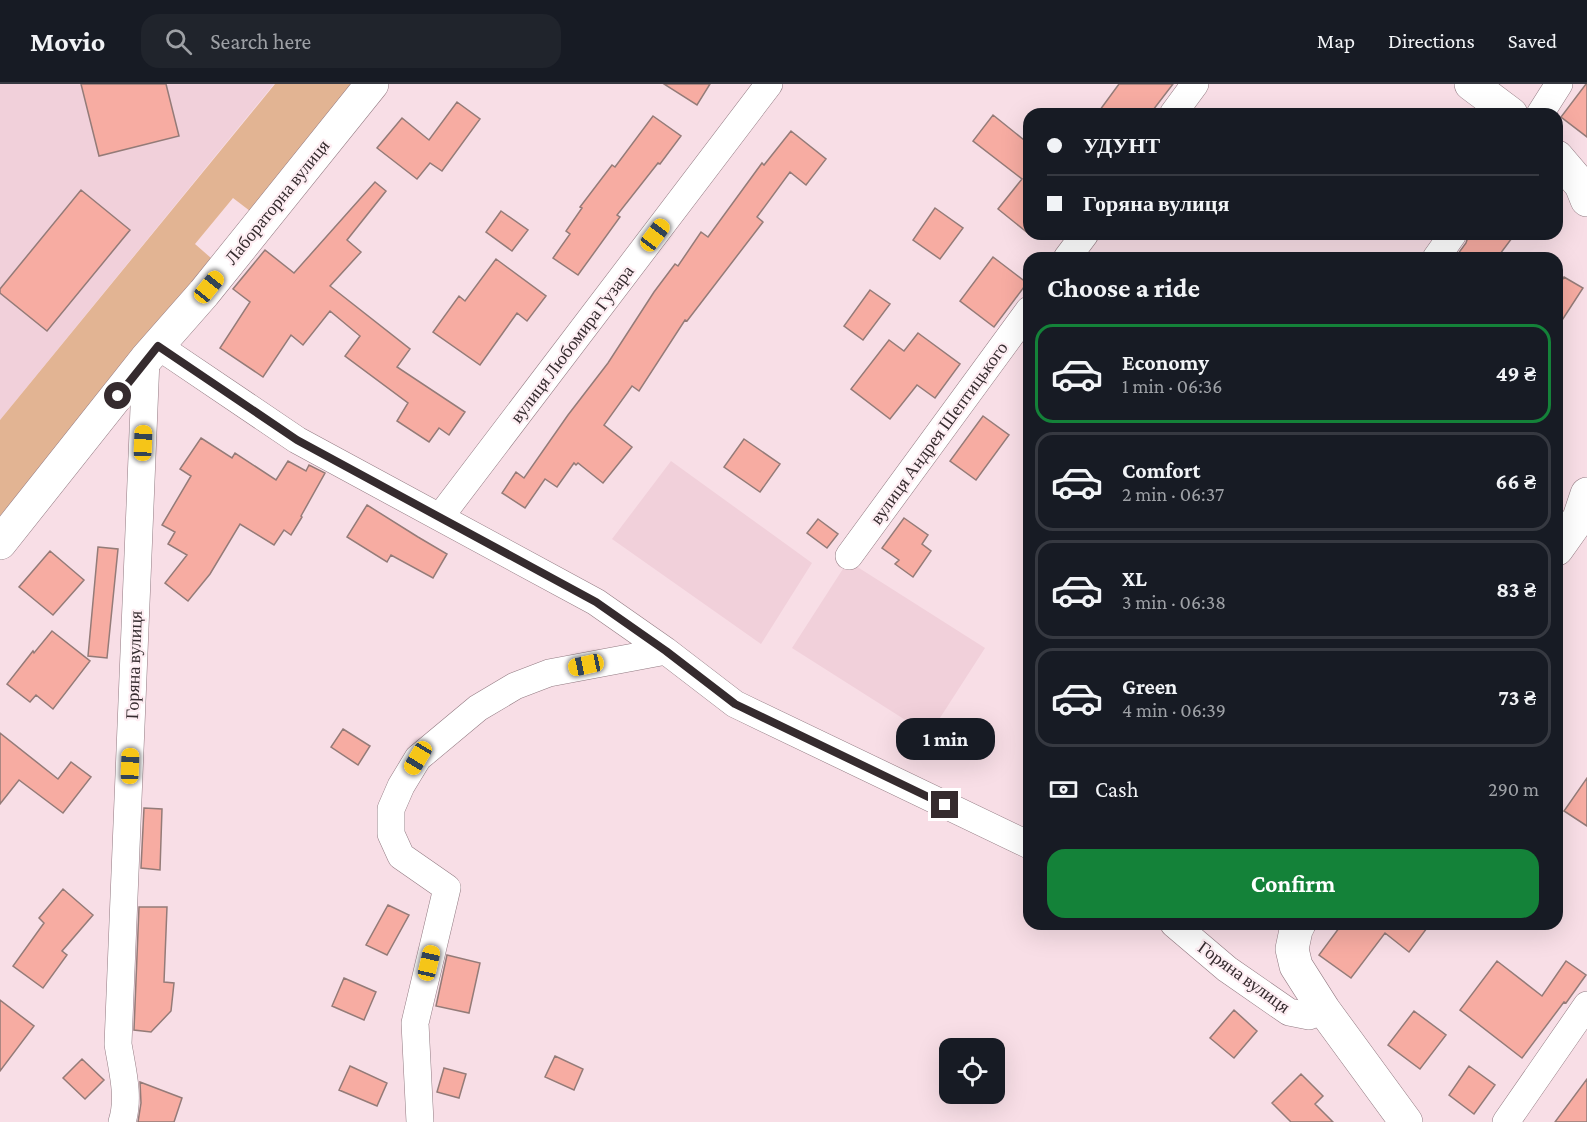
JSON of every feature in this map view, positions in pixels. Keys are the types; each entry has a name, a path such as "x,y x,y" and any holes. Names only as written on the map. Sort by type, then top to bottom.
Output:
{"main road":[{"name":"Лабораторна вулиця","path":"0,543 372,84"},
{"path":"1471,84 1503,108"},
{"path":"1563,164 1581,185 1587,200"},
{"path":"1563,541 1579,518 1587,494"},
{"path":"1296,930 1292,949 1296,966 1324,1010 1406,1122"}],"street":[{"name":"вулиця Любомира Гузара","path":"440,518 769,84"},
{"path":"1177,108 1194,84"},
{"path":"1544,108 1559,84"},
{"name":"вулиця Андрея Шептицького","path":"849,556 1023,318"},
{"path":"152,353 297,440 596,602 666,651 735,704 1023,842"},
{"name":"Горяна вулиця","path":"122,1122 125,1114 125,1088 118,1044 152,353"},
{"path":"420,1122 415,1023 447,888 401,856 391,834 391,809 401,786 418,758 478,708 514,686 549,673 666,651"},
{"name":"Горяна вулиця","path":"1181,930 1227,969 1289,1012 1309,1016 1324,1010"},
{"path":"1506,1122 1587,1005"}],"shaded area":[{"path":"0,84 274,84 0,420"},
{"path":"275,84 351,84 250,211 233,198 195,244 211,258 0,516 0,420"},
{"path":"671,461 812,563 761,644 612,539"},
{"path":"848,561 985,648 929,735 792,648"}],"building":[{"path":"81,84 166,84 179,136 99,156"},
{"path":"664,84 710,84 697,105"},
{"path":"1119,84 1173,84 1155,108 1101,108"},
{"path":"1587,84 1587,137 1563,119 1563,114"},
{"path":"457,102 480,119 442,171 430,163 417,179 377,148 402,118 429,140"},
{"path":"993,115 1023,139 1023,229 998,209 1022,179 973,141"},
{"path":"653,116 681,136 617,215 620,217 578,275 553,258 570,234 566,231 582,208 580,207 612,165 615,167"},
{"path":"791,131 826,159 806,185 790,172 757,217 763,222 687,321 685,320 639,391 632,386 604,425 632,447 603,483 578,463 576,465 574,463 557,487 545,479 525,508 502,493 516,472 524,478 608,363 675,264 678,266 701,232 708,237 762,163 764,165"},
{"path":"375,182 386,191 347,240 361,252 330,286 410,349 397,367 465,412 449,435 439,428 429,442 397,421 408,403 345,356 360,336 330,311 303,345 291,335 263,377 220,348 250,302 233,289 265,250 294,273"},
{"path":"81,190 130,230 47,331 0,293 0,289"},
{"path":"935,208 963,228 940,259 913,240"},
{"path":"501,211 528,230 512,251 486,232"},
{"path":"1467,240 1510,240 1502,252 1459,252"},
{"path":"993,257 1023,280 1023,288 994,327 960,301"},
{"path":"496,259 546,296 527,321 517,313 480,365 433,332 459,296 465,301"},
{"path":"1564,277 1583,288 1563,319"},
{"path":"870,290 890,304 863,340 844,326"},
{"path":"918,333 960,364 935,398 917,385 890,419 851,389 889,340 904,351"},
{"path":"983,416 1009,435 976,480 950,461"},
{"path":"201,438 232,458 235,453 276,480 288,461 306,471 309,465 325,473 291,535 284,530 274,545 240,524 210,574 188,601 165,583 187,555 168,544 175,532 162,525 191,476 180,469"},
{"path":"744,439 780,464 760,492 724,467"},
{"path":"367,505 447,554 433,578 391,555 387,562 347,537"},
{"path":"904,518 928,535 922,544 931,551 913,577 895,564 899,560 882,548"},
{"path":"818,519 838,534 827,548 807,533"},
{"path":"98,547 118,549 107,658 88,656"},
{"path":"50,551 84,580 53,615 19,587"},
{"path":"52,631 90,661 53,709 36,695 30,702 7,684"},
{"path":"343,729 370,746 358,765 331,747"},
{"path":"0,733 58,779 71,762 91,777 63,813 19,780 0,804"},
{"path":"1587,778 1587,826 1564,811"},
{"path":"144,808 162,809 160,870 141,868"},
{"path":"63,889 93,915 62,951 67,955 43,988 13,966 44,923 39,918"},
{"path":"388,905 409,915 387,955 366,945"},
{"path":"139,907 167,907 164,982 174,983 171,1011 151,1032 134,1030"},
{"path":"1338,930 1426,930 1409,952 1385,933 1351,978 1319,955"},
{"path":"447,955 480,963 469,1013 436,1006"},
{"path":"1497,961 1542,996 1566,961 1586,975 1522,1058 1460,1010"},
{"path":"344,978 376,992 364,1020 332,1006"},
{"path":"0,1000 34,1026 0,1071"},
{"path":"1234,1010 1257,1031 1234,1058 1210,1038"},
{"path":"1414,1011 1446,1035 1420,1069 1388,1045"},
{"path":"555,1056 583,1069 574,1090 545,1077"},
{"path":"82,1059 104,1080 85,1099 63,1078"},
{"path":"350,1066 387,1083 377,1106 339,1090"},
{"path":"1469,1066 1495,1085 1474,1114 1449,1095"},
{"path":"444,1068 466,1074 459,1098 437,1092"},
{"path":"1301,1074 1323,1096 1315,1104 1333,1122 1291,1122 1272,1103"},
{"path":"1587,1079 1587,1122 1555,1122"},
{"path":"140,1082 182,1098 174,1122 138,1122 141,1103"}],"route":[{"path":"118,396 158,346 297,440 596,602 666,651 735,704 945,805"}]}
